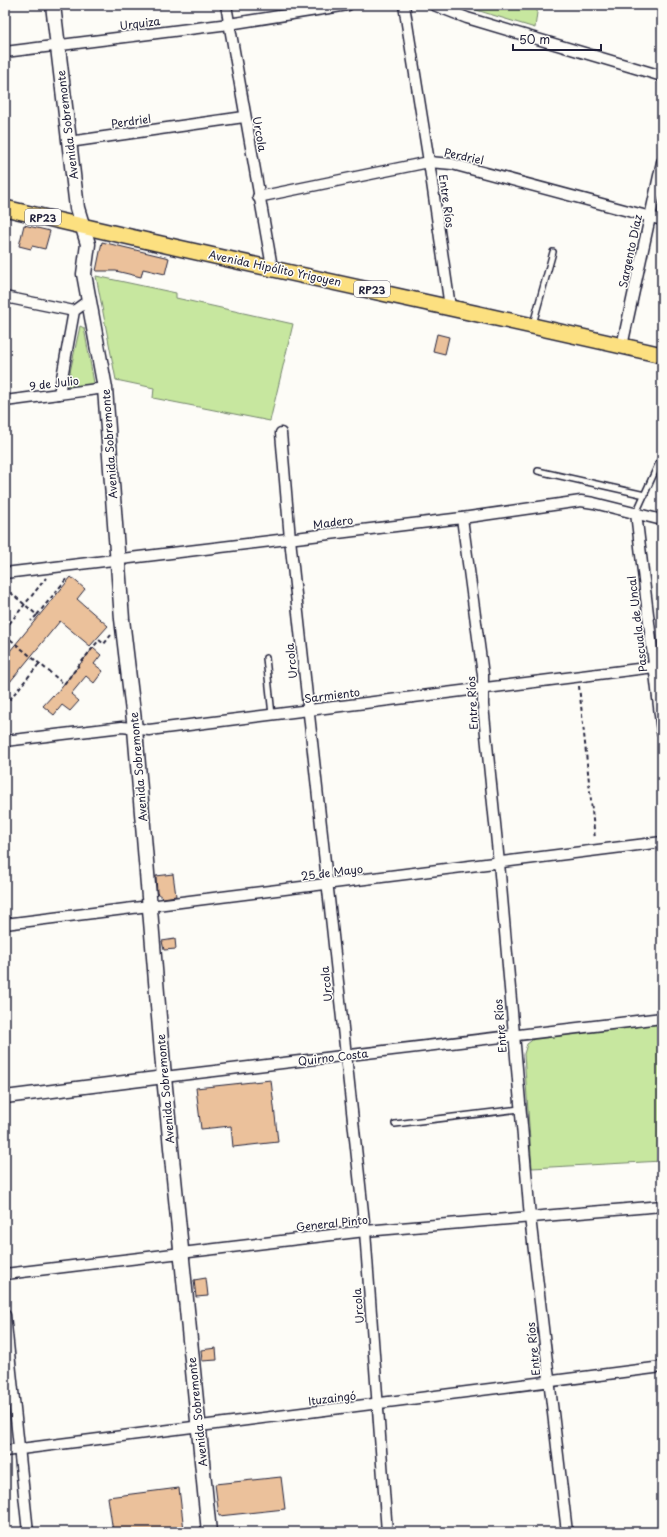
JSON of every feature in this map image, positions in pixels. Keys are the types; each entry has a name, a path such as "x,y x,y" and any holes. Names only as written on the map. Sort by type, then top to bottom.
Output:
{"main road":[{"name":"Avenida Sobremonte","path":"53,5 77,208 88,244 84,274 105,388 122,619 135,729 164,1077 208,1532"},
{"name":"Avenida Hipólito Yrigoyen","path":"5,208 82,225 121,236 272,267 662,355"}],"street":[{"name":"Urcola","path":"226,5 258,197 272,267"},
{"name":"Urquiza","path":"5,52 229,24 348,5"},
{"name":"Entre Ríos","path":"404,5 450,307"},
{"path":"434,5 467,18 662,76"},
{"name":"Perdriel","path":"69,142 244,117"},
{"name":"Perdriel","path":"258,197 429,162 452,164 662,220"},
{"name":"Sargento Díaz","path":"622,346 662,162"},
{"path":"5,297 74,311"},
{"path":"59,394 74,311 88,300"},
{"name":"9 de Julio","path":"5,401 105,388"},
{"name":"Urcola","path":"281,433 290,539 365,1231 387,1532"},
{"name":"Madero","path":"5,573 462,518 581,501 662,520"},
{"name":"Pascuala de Uncal","path":"636,513 658,667 662,732"},
{"name":"Entre Ríos","path":"462,518 483,675 483,705 499,863 530,1218 567,1532"},
{"name":"Sarmiento","path":"5,741 122,726 148,730 658,667"},
{"name":"25 de Mayo","path":"5,924 662,842"},
{"name":"Quirno Costa","path":"5,1097 662,1018"},
{"name":"General Pinto","path":"5,1274 365,1231 662,1206"},
{"path":"5,1316 28,1532"},
{"name":"Ituzaingó","path":"5,1450 198,1427 662,1367"}],"lane":[{"path":"532,325 553,252"},
{"path":"636,513 662,456"},
{"path":"538,470 645,495"},
{"path":"266,658 272,715"},
{"path":"395,1124 520,1109"}],"path":[{"path":"32,621 77,565"},
{"path":"5,629 54,568"},
{"path":"5,588 37,615"},
{"path":"5,635 64,684 99,640 104,644 122,619"},
{"path":"5,705 39,664"},
{"path":"578,677 596,850"}],"green space":[{"path":"460,5 538,5 535,28"},
{"path":"96,276 176,293 176,298 293,324 270,421 153,398 154,388 116,380"},
{"path":"80,326 84,328 94,383 91,386 67,386"},
{"path":"662,1024 662,1161 532,1168 524,1054 527,1044 535,1038"}],"building":[{"path":"24,225 50,231 45,249 32,246 31,249 19,246"},
{"path":"102,242 169,258 165,274 143,269 141,277 116,271 96,271"},
{"path":"437,334 449,337 445,354 433,351"},
{"path":"71,577 85,589 77,599 108,626 90,646 60,621 5,688 5,657"},
{"path":"93,648 101,655 94,664 103,671 94,683 86,676 71,694 79,701 70,711 62,705 54,715 43,706 53,695 54,696"},
{"path":"173,874 176,896 163,898 157,893 156,876"},
{"path":"175,939 176,949 164,950 162,941"},
{"path":"271,1080 278,1142 233,1147 231,1126 201,1129 196,1088"},
{"path":"206,1278 208,1296 196,1297 194,1280"},
{"path":"216,1348 217,1360 202,1361 201,1350"},
{"path":"281,1477 285,1509 219,1516 215,1484"},
{"path":"179,1488 184,1530 113,1532 108,1497"}]}
